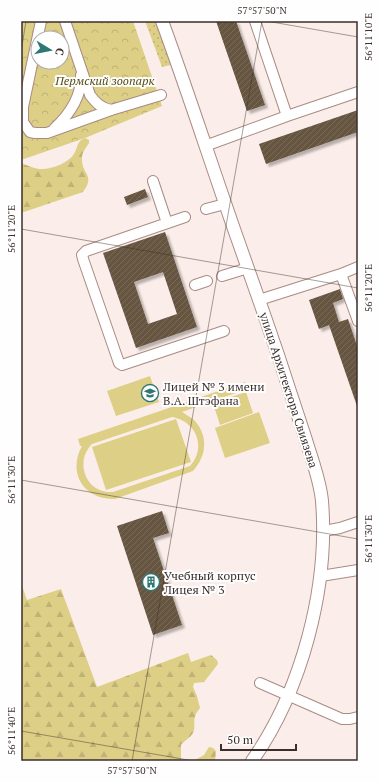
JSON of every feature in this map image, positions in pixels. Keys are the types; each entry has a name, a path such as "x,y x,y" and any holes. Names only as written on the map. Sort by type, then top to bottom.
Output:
{"main road":[{"name":"улица Архитектора Свиязева","path":"162,21 259,300 315,469 322,498 324,531 321,576 300,664 289,696 276,723 252,761"}],"street":[{"path":"41,21 26,88 22,116 25,126 30,132 42,134 111,110 161,95"},
{"path":"65,21 88,89 94,100 102,107 111,110"},
{"path":"255,21 287,116"},
{"path":"52,131 64,119 78,98 81,86 81,69"},
{"path":"205,146 358,92"},
{"path":"153,181 167,223"},
{"path":"206,209 225,204"},
{"path":"185,217 86,251 82,255 119,364 127,365 224,331"},
{"path":"259,300 341,274 358,267"},
{"path":"222,276 248,268"},
{"path":"341,274 357,318"},
{"path":"195,285 207,281"},
{"path":"324,531 358,522"},
{"path":"321,576 358,570"},
{"path":"260,683 342,719 350,720 358,717"}],"green space":[{"name":"Пермский зоопарк","path":"21,21 133,21 162,106 85,138 21,160"},
{"path":"145,21 160,21 175,64 162,67"},
{"path":"85,138 89,140 89,143 84,150 82,164 88,181 83,192 21,213 21,163 39,169 59,165 72,156 79,142"},
{"path":"150,376 159,402 116,416 107,391"},
{"path":"245,382 247,389 182,412 195,421 204,440 201,460 193,471 115,499 95,495 87,490 81,483 76,466 82,446 80,446 78,439","holes":["172,417 180,419 193,429 198,443 198,451 190,466 113,492 96,488 86,476 84,459 92,444"]},
{"path":"246,392 253,413 220,425 213,403"},
{"path":"259,412 270,443 225,458 215,428"},
{"path":"176,419 191,462 106,490 92,447"},
{"path":"21,583 27,600 61,589 97,687 188,653 191,662 211,655 217,660 218,664 204,682 194,683 193,687 200,708 195,716 193,733 181,745 182,761 21,761"},
{"path":"209,747 216,751 215,761 193,761 204,755"}],"building":[{"path":"216,21 236,21 265,105 247,111"},
{"path":"358,110 358,132 266,164 259,144"},
{"path":"145,189 148,197 127,205 124,197"},
{"path":"165,232 197,327 136,348 103,253","holes":["163,272 177,314 148,324 134,282"]},
{"path":"340,289 343,299 333,303 339,322 348,319 358,349 358,406 329,325 319,329 309,300"},
{"name":"Учебный корпус Лицея № 3","path":"162,511 169,533 153,538 182,625 153,635 117,526"}],"place":[{"name":"Лицей № 3 имени В.А. Штэфана","path":"150,393"},
{"name":"Учебный корпус Лицея № 3","path":"151,582"}]}
